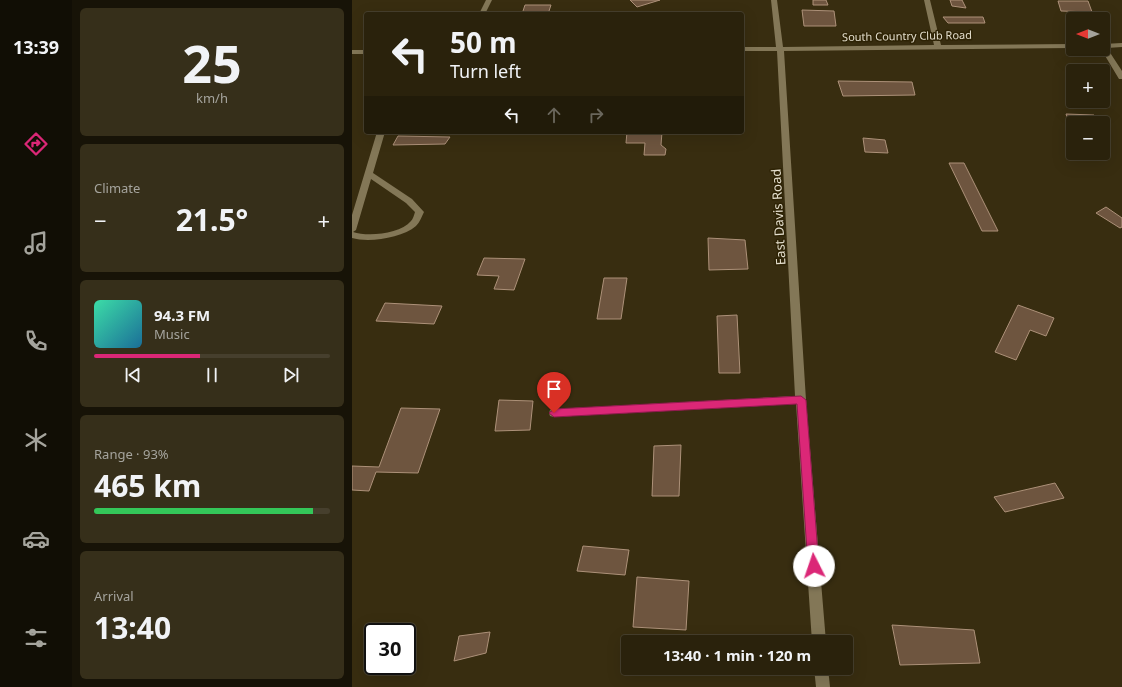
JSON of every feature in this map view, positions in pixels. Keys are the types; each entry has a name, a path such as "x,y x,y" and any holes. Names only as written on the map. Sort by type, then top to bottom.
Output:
{"street":[{"path":"483,12 489,0"},
{"name":"East Davis Road","path":"774,0 780,48 801,400 818,635"},
{"path":"927,0 938,47"},
{"path":"1110,46 1122,45"},
{"name":"South Country Club Road","path":"744,49 1066,46"},
{"path":"352,52 364,52"},
{"path":"1109,56 1122,77"},
{"path":"352,230 380,134"},
{"path":"352,235 360,238 398,232 414,223 420,212 409,201 368,173"},
{"path":"554,413 801,400"},
{"path":"822,675 823,687"}],"building":[{"path":"630,0 660,0 637,7"},
{"path":"813,0 826,0 828,5 813,5"},
{"path":"950,0 962,0 966,8 952,6"},
{"path":"1058,1 1088,1 1092,12 1061,11"},
{"path":"525,5 551,5 549,12 523,12"},
{"path":"802,10 834,11 836,26 804,26"},
{"path":"943,17 983,17 985,23 948,23"},
{"path":"838,81 912,82 915,95 843,96"},
{"path":"1066,114 1094,116 1067,116"},
{"path":"627,134 662,134 661,145 666,149 665,155 644,155 645,143 626,143"},
{"path":"398,136 450,137 445,144 393,145"},
{"path":"863,138 885,140 888,153 865,152"},
{"path":"949,163 964,163 998,231 982,231"},
{"path":"1106,207 1122,218 1122,227 1120,228 1096,213"},
{"path":"708,238 745,240 748,269 709,270"},
{"path":"484,258 525,259 514,290 494,289 499,276 477,275"},
{"path":"604,278 627,278 621,319 597,319"},
{"path":"385,303 442,306 434,324 376,321"},
{"path":"1018,305 1054,318 1046,336 1030,330 1016,360 995,352"},
{"path":"737,315 740,373 719,373 717,316"},
{"path":"499,400 533,401 530,430 495,431"},
{"path":"401,408 440,409 418,473 376,472 369,491 352,490 352,466 379,467"},
{"path":"681,445 679,496 652,496 654,446"},
{"path":"1055,483 1064,498 1005,512 994,497"},
{"path":"583,546 629,550 625,575 577,571"},
{"path":"637,577 689,581 686,630 633,627"},
{"path":"892,625 974,630 980,663 900,665"},
{"path":"490,632 486,653 454,661 459,636"}],"route":[{"path":"554,413 801,400 814,566"}]}
